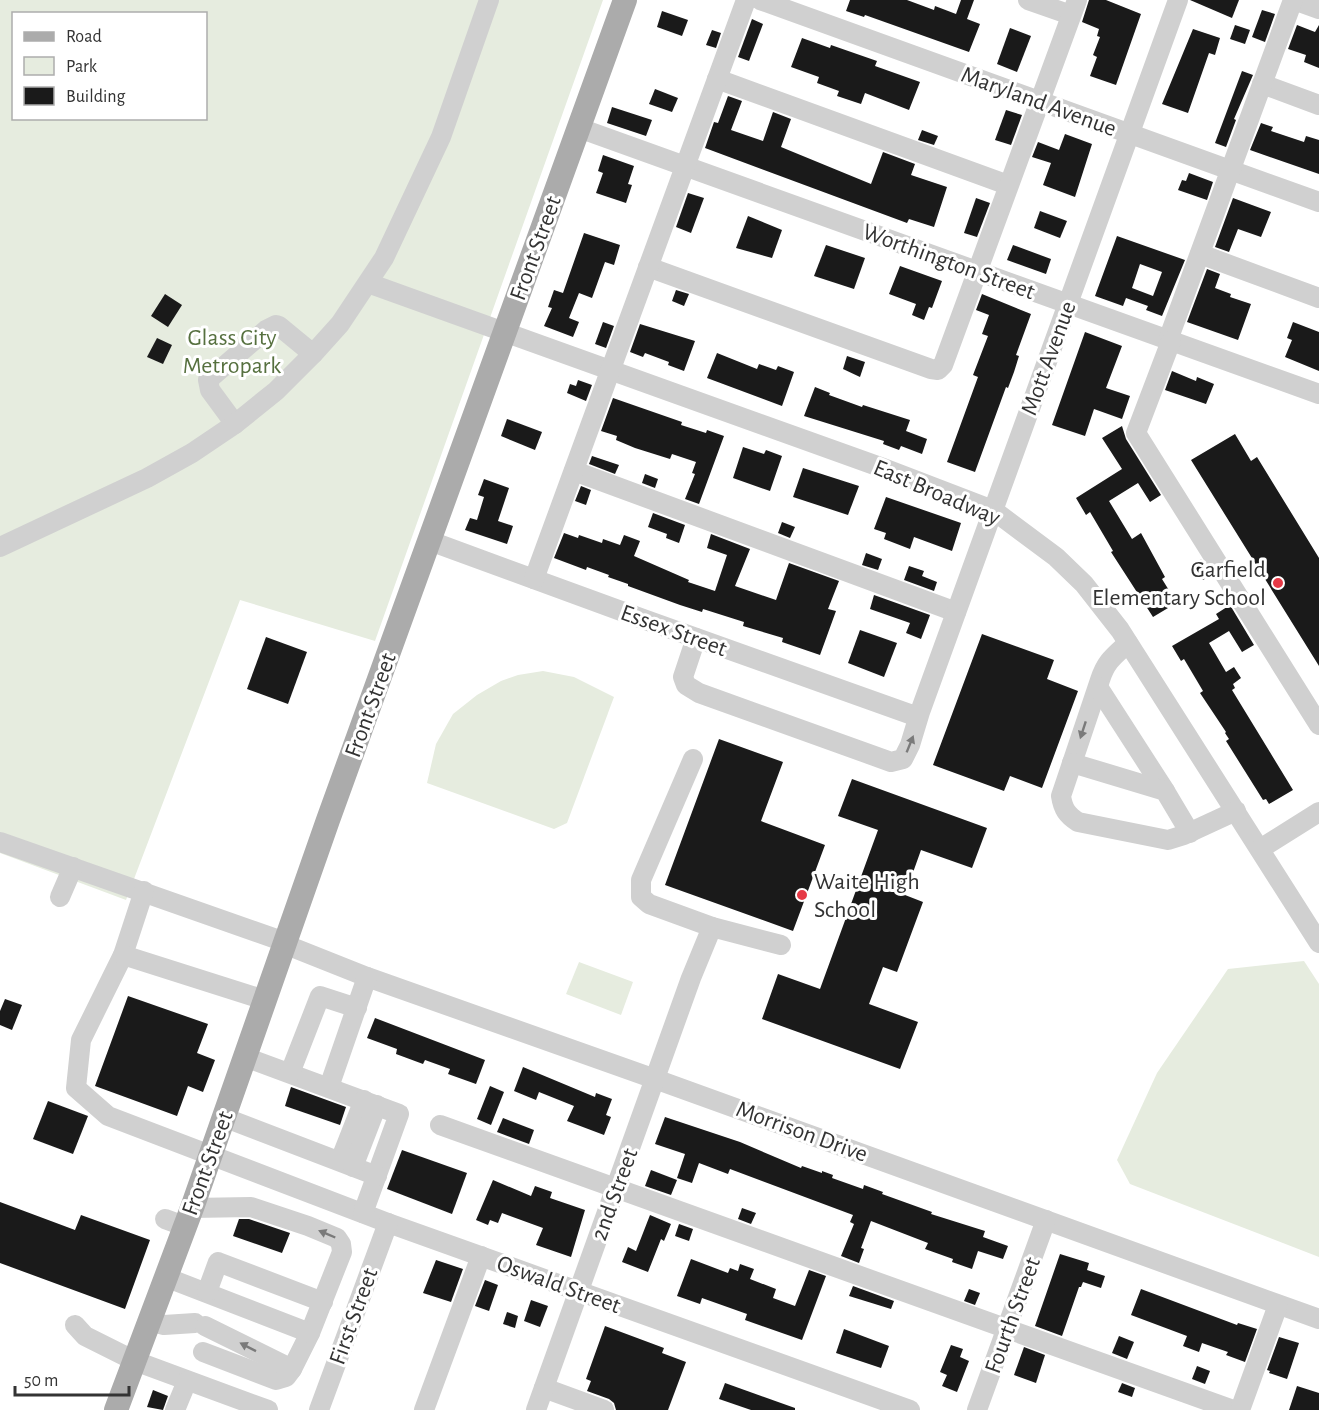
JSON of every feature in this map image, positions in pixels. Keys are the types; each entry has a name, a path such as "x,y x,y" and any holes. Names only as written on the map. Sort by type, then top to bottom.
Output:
{"main road":[{"name":"Front Street","path":"116,1410 165,1277 180,1218 223,1118 284,943 625,0"}],"street":[{"path":"0,547 147,478 192,453 235,424 276,391 340,324 384,258 441,137 489,0"},
{"path":"534,579 746,0"},
{"name":"Maryland Avenue","path":"760,0 1319,202"},
{"path":"648,267 938,370 943,365 1074,8 1028,0"},
{"name":"Mott Avenue","path":"696,638 683,677 686,686 699,693 891,762 903,759 910,745 918,717 1178,0"},
{"path":"1319,9 1293,0 1136,433 1319,725"},
{"path":"717,79 1008,185"},
{"path":"1262,84 1319,105"},
{"name":"Worthington Street","path":"579,128 1319,394"},
{"path":"1200,254 1319,298"},
{"name":"East Broadway","path":"368,283 993,510 1056,557 1084,584 1128,643 1319,943"},
{"path":"235,424 210,390 208,380 266,330 276,325 313,354"},
{"path":"574,471 956,612"},
{"name":"Essex Street","path":"430,541 918,717"},
{"path":"1128,643 1105,666 1061,796 1062,806 1068,816 1078,822 1168,840 1190,833 1236,811"},
{"path":"1098,687 1190,833"},
{"path":"693,759 641,880 641,897 649,904 712,927 781,945"},
{"path":"1072,763 1165,791"},
{"path":"1260,849 1319,812"},
{"name":"Morrison Drive","path":"0,842 144,891 284,943 367,977 1319,1319"},
{"path":"60,897 73,867"},
{"path":"144,891 123,955 265,1000"},
{"name":"2nd Street","path":"536,1410 691,978 712,927"},
{"name":"Oswald Street","path":"123,955 81,1040 76,1088 108,1116 388,1223 910,1410"},
{"path":"330,1087 367,977"},
{"path":"290,1073 320,996 357,1008"},
{"path":"245,1057 399,1114 363,1213"},
{"path":"347,1164 370,1102"},
{"path":"223,1118 377,1176"},
{"path":"440,1125 1233,1410"},
{"path":"180,1218 251,1207 308,1226 337,1238 341,1244 342,1251 309,1333 292,1369 285,1377 276,1380 203,1352"},
{"name":"Fourth Street","path":"977,1410 1046,1220"},
{"name":"First Street","path":"319,1410 388,1223"},
{"path":"424,1410 481,1256"},
{"path":"207,1292 218,1262 322,1302"},
{"path":"165,1277 309,1333"},
{"path":"1240,1410 1278,1305"},
{"path":"149,1321 164,1325 200,1324 292,1369"},
{"path":"75,1325 85,1336 135,1362 187,1380 227,1403 268,1410"},
{"path":"175,1410 187,1380"},
{"path":"544,1388 604,1410"}],"green space":[{"name":"Glass City Metropark","path":"0,0 603,0 375,641 240,600 126,900 0,853"},
{"path":"543,671 574,677 614,697 567,823 554,829 427,783 436,744 453,714 477,695 501,681 518,675"},
{"path":"1304,961 1319,984 1319,1257 1130,1184 1117,1160 1157,1073 1228,969"},
{"path":"579,962 633,982 621,1015 566,994"}],"building":[{"path":"850,0 907,0 934,10 935,6 956,14 961,0 974,0 967,19 980,24 969,52 865,15 864,17 846,11"},
{"path":"1089,0 1106,0 1141,14 1116,85 1090,76 1097,57 1093,55 1100,37 1097,36 1099,29 1082,22"},
{"path":"1190,0 1239,0 1232,18"},
{"path":"1262,10 1275,14 1265,42 1252,37"},
{"path":"662,11 688,20 682,36 657,27"},
{"path":"752,19 763,24 749,61 738,57"},
{"path":"1235,25 1250,30 1245,44 1230,39"},
{"path":"1297,25 1315,32 1319,25 1319,68 1304,62 1306,55 1288,49"},
{"path":"1010,28 1031,36 1017,72 997,64"},
{"path":"1193,29 1220,38 1215,55 1209,53 1188,113 1162,104"},
{"path":"712,30 721,33 716,48 706,45"},
{"path":"802,38 830,48 831,45 877,61 875,66 920,82 909,110 865,93 861,104 837,96 839,91 817,83 819,77 791,67"},
{"path":"1242,71 1253,75 1234,119 1236,120 1226,147 1215,143"},
{"path":"655,89 678,98 672,112 649,104"},
{"path":"728,96 742,101 731,130 763,141 773,112 791,119 781,147 871,184 883,152 915,164 911,175 947,187 934,227 909,219 907,223 705,148 714,122 718,123"},
{"path":"612,107 652,120 646,136 607,123"},
{"path":"1006,110 1022,115 1011,145 995,140"},
{"path":"1261,123 1273,127 1271,131 1304,142 1306,136 1319,140 1319,174 1250,150"},
{"path":"922,130 938,136 934,145 918,140"},
{"path":"1065,134 1092,144 1075,197 1043,185 1051,163 1032,157 1038,142 1059,150"},
{"path":"603,155 634,166 628,184 632,185 626,203 596,193 603,173 598,171"},
{"path":"1189,173 1213,182 1207,200 1178,190 1182,180 1186,181"},
{"path":"688,193 704,198 691,233 676,227"},
{"path":"976,198 990,203 977,237 964,233"},
{"path":"1233,198 1271,212 1261,237 1238,229 1229,252 1215,247"},
{"path":"1040,211 1067,221 1060,238 1034,228"},
{"path":"748,216 782,230 772,258 736,248"},
{"path":"584,233 620,245 614,265 605,262 592,298 579,293 569,318 579,322 573,337 544,326 552,308 548,307 554,290 563,293"},
{"path":"1117,236 1185,260 1162,316 1146,310 1148,306 1126,298 1123,306 1095,296","holes":["1140,264 1162,272 1153,296 1132,288"]},
{"path":"826,245 865,258 854,289 814,276"},
{"path":"1013,245 1051,259 1046,274 1007,260"},
{"path":"900,266 942,281 932,308 929,307 924,320 912,315 916,304 889,294"},
{"path":"1207,269 1220,274 1215,288 1231,294 1230,297 1251,304 1238,340 1187,322"},
{"path":"676,290 689,294 684,306 672,301"},
{"path":"165,294 182,305 168,327 151,316"},
{"path":"982,294 1031,314 1016,355 1019,356 1014,372 1008,388 1006,387 975,472 947,462 978,377 973,375 988,336 982,334 989,315 976,310"},
{"path":"603,322 614,326 606,348 595,344"},
{"path":"1293,322 1319,332 1319,371 1285,357 1292,340 1287,338"},
{"path":"640,324 695,341 684,371 668,365 669,362 645,353 643,357 630,352"},
{"path":"1085,332 1122,346 1106,388 1130,396 1122,419 1094,409 1085,436 1052,425"},
{"path":"157,338 172,345 163,364 147,357"},
{"path":"717,353 757,369 759,364 776,370 778,366 794,372 782,406 707,378"},
{"path":"847,356 865,362 860,377 843,369"},
{"path":"1172,371 1196,381 1197,377 1214,384 1206,404 1165,390"},
{"path":"578,380 592,385 586,401 567,393 570,384 576,386"},
{"path":"815,387 830,393 829,395 862,407 863,405 910,420 906,431 927,439 922,454 901,446 899,450 883,444 884,441 804,416"},
{"path":"613,398 682,422 681,425 724,436 699,504 685,499 695,474 692,473 696,462 672,454 670,459 635,448 616,440 617,436 601,431"},
{"path":"507,419 542,432 535,450 501,436"},
{"path":"1122,426 1126,439 1161,495 1150,502 1138,483 1109,501 1132,539 1141,533 1165,577 1162,579 1175,600 1166,606 1168,608 1153,617 1111,552 1113,551 1090,512 1086,515 1076,498 1122,469 1102,438"},
{"path":"1235,434 1251,461 1257,457 1319,558 1319,666 1191,460"},
{"path":"743,447 764,454 766,450 782,456 770,491 733,478"},
{"path":"592,456 619,465 615,474 589,464"},
{"path":"803,468 859,486 848,515 793,497"},
{"path":"645,474 658,479 655,488 642,483"},
{"path":"484,479 509,488 498,521 513,526 507,544 465,530 470,518 477,520 484,497 478,495"},
{"path":"581,486 591,490 586,505 575,501"},
{"path":"886,497 961,523 952,551 914,537 910,549 884,539 886,533 874,529"},
{"path":"653,513 685,525 679,543 666,538 667,534 648,527"},
{"path":"782,522 795,527 790,538 778,533"},
{"path":"564,533 578,538 579,535 602,543 603,539 620,545 624,535 640,541 634,556 689,580 688,582 715,591 727,555 707,548 711,534 750,549 735,586 776,600 789,563 839,581 828,609 836,611 820,655 782,642 783,638 743,626 744,622 703,609 702,612 680,605 628,586 628,584 608,577 609,575 587,567 586,570 554,558"},
{"path":"866,553 882,559 878,570 862,565"},
{"path":"1201,559 1211,575 1203,580 1193,564"},
{"path":"909,566 924,571 922,576 937,582 934,591 904,580"},
{"path":"874,595 930,615 921,639 906,633 910,623 870,609"},
{"path":"1230,605 1254,645 1242,652 1229,631 1209,643 1226,672 1234,667 1241,678 1233,684 1235,688 1232,690 1293,790 1269,804 1266,799 1263,800 1226,741 1229,739 1226,732 1200,693 1203,691 1184,659 1181,661 1172,646 1219,619 1216,614"},
{"path":"860,630 897,643 884,677 848,663"},
{"path":"982,634 1054,660 1047,679 1078,691 1042,788 1010,776 1004,791 933,765"},
{"path":"266,637 307,652 288,704 247,689"},
{"path":"719,739 783,762 761,821 825,845 793,931 665,885"},
{"path":"852,779 987,828 972,868 921,850 905,895 923,902 897,972 883,967 869,1004 918,1022 900,1069 762,1019 778,974 820,989 878,830 838,816"},
{"path":"128,996 208,1024 197,1053 215,1060 203,1092 188,1086 177,1116 95,1086"},
{"path":"5,999 22,1005 12,1030 0,1025 0,1011"},
{"path":"375,1018 485,1060 476,1084 448,1074 450,1069 425,1060 423,1064 396,1054 397,1049 367,1038"},
{"path":"523,1067 595,1097 596,1093 612,1099 606,1115 611,1117 604,1135 567,1121 574,1106 539,1092 536,1100 514,1091"},
{"path":"490,1086 504,1092 491,1125 477,1119"},
{"path":"291,1087 346,1107 340,1125 285,1106"},
{"path":"48,1101 88,1116 73,1154 33,1139"},
{"path":"665,1117 740,1142 801,1168 802,1166 822,1173 822,1171 833,1175 832,1178 863,1189 864,1185 932,1212 931,1214 985,1231 983,1237 1008,1246 1003,1259 978,1251 972,1269 925,1249 928,1243 871,1221 861,1248 864,1249 859,1263 841,1256 854,1224 850,1222 853,1215 730,1169 728,1174 699,1163 692,1183 677,1178 685,1154 655,1144"},
{"path":"503,1118 534,1130 529,1144 497,1132"},
{"path":"402,1150 467,1173 452,1214 387,1189"},
{"path":"651,1170 677,1180 671,1195 645,1186"},
{"path":"493,1180 531,1196 535,1186 552,1192 550,1198 585,1210 571,1257 536,1245 543,1228 502,1213 498,1223 490,1220 488,1225 476,1220"},
{"path":"0,1202 75,1230 81,1215 150,1240 125,1309 0,1263"},
{"path":"742,1208 756,1213 751,1224 738,1219"},
{"path":"650,1215 671,1224 664,1241 661,1239 648,1272 622,1262 628,1247 636,1251"},
{"path":"239,1219 249,1219 290,1233 282,1253 233,1236"},
{"path":"679,1224 693,1229 689,1241 675,1236"},
{"path":"1060,1254 1089,1263 1087,1270 1105,1276 1101,1288 1083,1282 1079,1287 1062,1336 1035,1326"},
{"path":"691,1259 728,1273 730,1268 738,1271 740,1264 754,1269 750,1279 776,1289 773,1298 795,1306 809,1270 826,1276 802,1340 745,1320 747,1314 702,1298 700,1304 677,1296"},
{"path":"436,1260 463,1269 451,1302 423,1293"},
{"path":"485,1280 498,1285 489,1311 475,1306"},
{"path":"853,1286 894,1301 891,1309 849,1296"},
{"path":"969,1289 980,1293 975,1305 964,1301"},
{"path":"1141,1289 1237,1325 1238,1323 1257,1329 1245,1362 1226,1355 1228,1352 1202,1343 1199,1352 1183,1346 1187,1336 1131,1315"},
{"path":"531,1300 548,1306 540,1327 524,1321"},
{"path":"507,1312 518,1316 515,1328 503,1324"},
{"path":"605,1326 664,1348 662,1353 686,1362 668,1410 616,1410 614,1403 609,1399 587,1391 591,1381 586,1379"},
{"path":"844,1329 889,1346 881,1368 836,1353"},
{"path":"1119,1336 1134,1342 1127,1359 1112,1353"},
{"path":"1279,1337 1299,1343 1287,1379 1269,1373 1270,1371 1267,1370"},
{"path":"951,1345 963,1349 960,1357 969,1361 957,1392 942,1386 947,1375 940,1372"},
{"path":"1024,1347 1045,1355 1036,1383 1014,1375"},
{"path":"1197,1366 1210,1371 1205,1384 1192,1379"},
{"path":"725,1383 795,1408 795,1410 751,1410 719,1399"},
{"path":"1122,1383 1135,1388 1132,1397 1118,1392"},
{"path":"1297,1386 1319,1393 1319,1410 1289,1410"},
{"path":"153,1390 168,1396 163,1410 147,1407"}],"place":[{"name":"Garfield Elementary School","path":"1278,583"},
{"name":"Waite High School","path":"802,895"}]}
